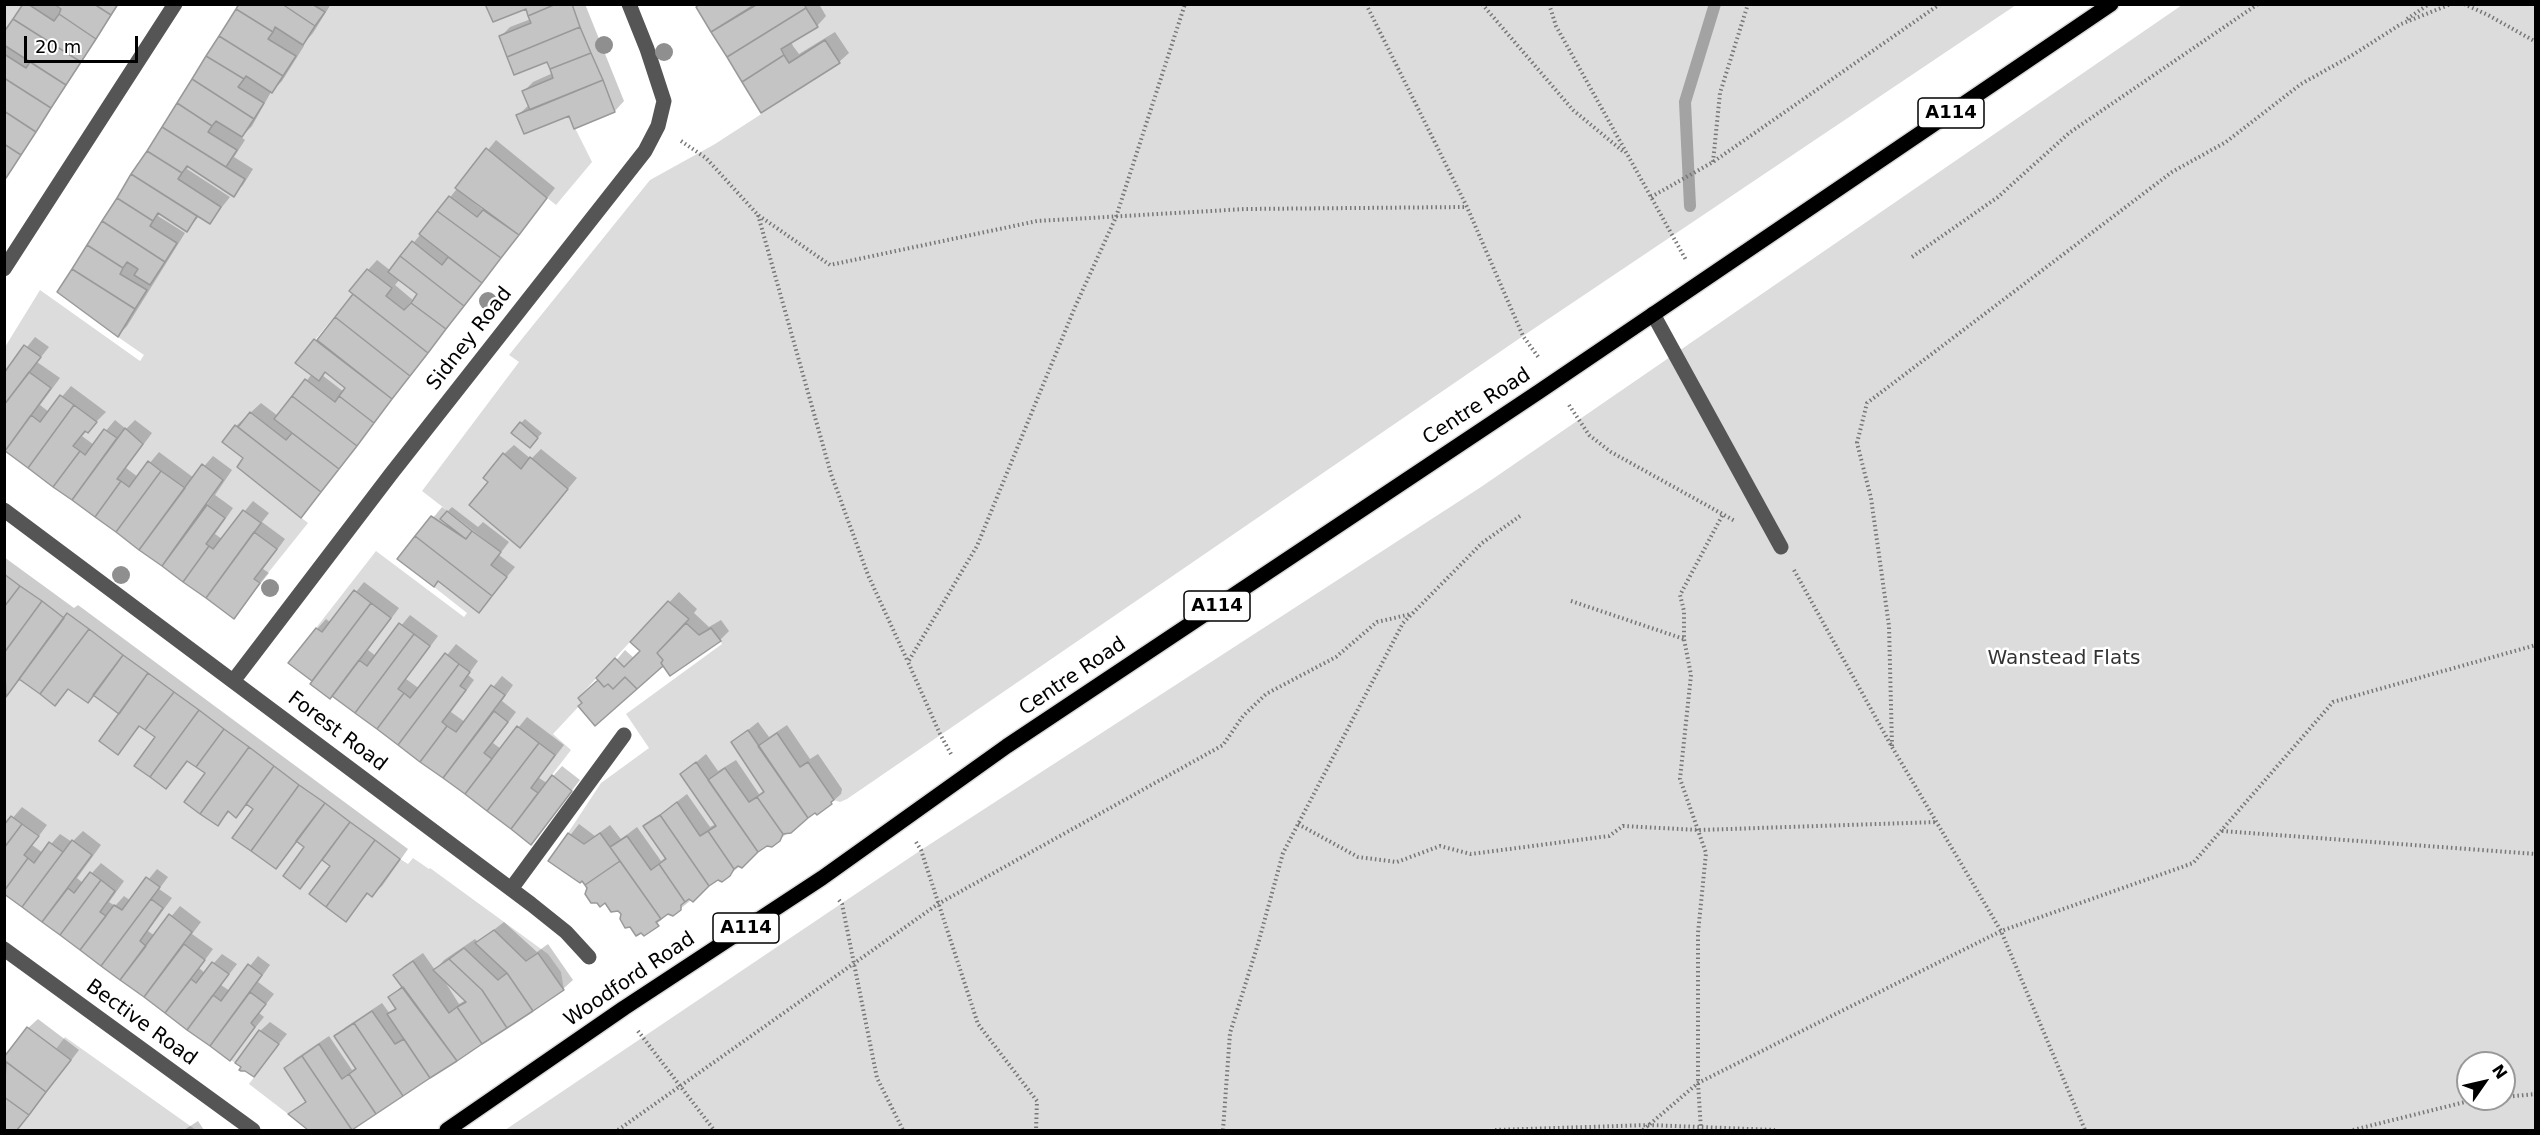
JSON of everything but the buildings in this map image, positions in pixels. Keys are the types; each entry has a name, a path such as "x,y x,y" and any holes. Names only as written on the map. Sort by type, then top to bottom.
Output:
{"main road":[{"name":"Centre Road","path":"867,846 1007,746 1699,284 2111,4"},
{"name":"Woodford Road","path":"447,1131 624,1008 867,846"}],"street":[{"path":"4,269 176,4"},
{"name":"Sidney Road","path":"234,680 427,428 645,151 658,126 664,101 629,4"},
{"path":"1653,314 1781,547"},
{"name":"Forest Road","path":"4,510 511,889 566,932 589,957"},
{"path":"511,889 624,735"},
{"name":"Bective Road","path":"4,949 253,1131"}],"path":[{"path":"908,662 976,546 1075,307 1116,217 1185,4"},
{"path":"1366,4 1467,207 1523,336 1540,359"},
{"path":"1482,4 1573,110 1628,155"},
{"path":"1549,4 1556,26 1699,284"},
{"path":"1713,162 1720,93 1748,4"},
{"path":"1651,197 1713,162 1940,4"},
{"path":"1912,258 1998,197 2069,134 2258,4"},
{"path":"1892,747 1889,626 1870,498 1857,443 1867,403 2172,172 2226,142 2301,84 2351,56 2429,4"},
{"path":"2401,24 2451,4"},
{"path":"2464,4 2535,42"},
{"path":"658,126 706,158 758,215 830,265 1036,221 1245,209 1467,207"},
{"path":"758,215 831,474 868,575 940,734 965,778"},
{"path":"1569,405 1589,435 1611,452 1781,547 1892,747 2001,931 2085,1131"},
{"path":"1700,1129 1698,933 1706,853 1680,779 1691,675 1684,639 1684,611 1680,595 1723,514"},
{"path":"1223,1131 1230,1033 1283,853 1402,623 1482,543 1520,516"},
{"path":"1571,601 1684,639"},
{"path":"618,1131 679,1085 938,904 1223,745 1243,716 1266,694 1336,657 1377,622 1411,614"},
{"path":"1643,1131 1698,1083 2001,931 2193,863 2333,702 2535,645"},
{"path":"903,822 921,850 978,1024 1037,1101 1036,1131"},
{"path":"1298,824 1358,856 1397,862 1440,846 1471,854 1609,836 1623,826 1699,830 1937,822"},
{"path":"2222,831 2535,854"},
{"path":"822,878 842,904 877,1078 903,1131"},
{"path":"640,1034 714,1131"},
{"path":"2516,1096 2535,1094"},
{"path":"2353,1131 2456,1104"},
{"path":"1494,1131 1649,1125 1775,1131"},
{"path":"2375,1125 2377,1131"}],"green space":[{"path":"5,5 23,5 5,32"},
{"path":"28,5 54,5 61,9 54,21"},
{"path":"312,5 485,5 493,22 526,9 531,23 499,37 514,75 547,62 553,78 522,91 530,110 569,116 592,162 556,205 486,149 455,187 483,210 477,217 449,196 419,234 448,257 442,265 412,241 417,294 404,310 386,296 392,288 366,269 349,291 353,294 296,363 319,381 325,372 345,388 335,402 305,379 274,419 292,433 286,440 251,412 238,427 235,425 222,442 243,458 237,467 308,523 260,583 254,579 276,549 254,532 261,523 243,510 213,549 206,544 225,518 207,505 223,480 202,465 185,488 148,461 129,487 117,479 143,443 125,429 117,438 104,429 85,455 73,446 85,431 89,433 97,422 60,395 40,422 31,415 51,389 29,372 5,373 5,347 40,290 140,361 144,355 118,337 147,290 120,274 127,262 138,269 134,275 150,285 176,244 150,226 158,213 187,231 197,216 210,224 221,207 178,179 187,166 234,196 226,167 237,150 208,132 216,121 242,137 263,104 238,87 246,76 273,92 295,56 268,39 275,27 303,45 324,12"},
{"path":"804,5 2016,5 1523,336 847,799 840,802 834,800 808,762 800,767 758,746 748,730 731,742 764,792 749,802 726,768 708,780 695,763 680,774 716,826 700,836 677,802 643,826 666,859 651,870 627,836 610,847 600,833 584,844 568,833 601,783 649,748 626,714 722,644 711,628 699,635 686,623 689,619 668,601 578,698 582,703 553,734 571,750 538,793 531,788 555,755 517,726 492,759 484,753 508,722 494,711 505,695 491,685 456,732 442,722 466,691 460,686 470,672 445,653 410,698 398,689 430,646 399,624 367,666 359,660 390,618 354,591 322,632 316,628 376,551 464,617 467,613 434,587 438,581 480,613 506,577 491,565 501,552 422,491 519,362 509,355 650,180 715,144 840,63 825,41 789,63 781,49 817,27"},
{"name":"Wanstead Flats","path":"2182,5 2535,5 2535,1130 505,1130 921,850 1481,487"},
{"path":"4,45 30,62 26,68 5,54"},
{"path":"19,679 55,706 68,689 87,703 93,695 119,714 99,741 118,755 139,726 155,737 134,766 166,789 187,761 205,773 184,802 217,826 228,811 236,817 246,804 253,809 251,851 276,869 296,841 304,847 283,876 300,889 322,860 330,866 309,894 346,922 367,893 372,897 400,859 408,864 413,858 548,954 561,972 564,990 539,953 526,961 494,931 476,943 507,973 498,980 464,948 433,970 466,1002 449,1013 413,961 393,975 403,987 388,997 396,1009 388,1014 404,1039 395,1044 372,1011 334,1036 356,1069 342,1079 319,1044 284,1068 306,1102 288,1114 249,1084 278,1045 259,1030 235,1063 231,1060 255,1027 251,1023 266,1004 250,992 262,975 248,965 221,1001 213,995 228,974 212,962 196,983 191,979 205,960 184,944 192,932 169,915 146,946 140,941 163,908 122,910 114,905 106,916 100,912 115,891 90,872 74,893 68,888 92,855 72,840 63,852 34,863 24,855 39,835 11,816 5,825 5,695"},
{"path":"65,1037 196,1130 17,1130 70,1060 56,1049"}],"waterway":[{"path":"1690,206 1685,102 1715,4"}]}
